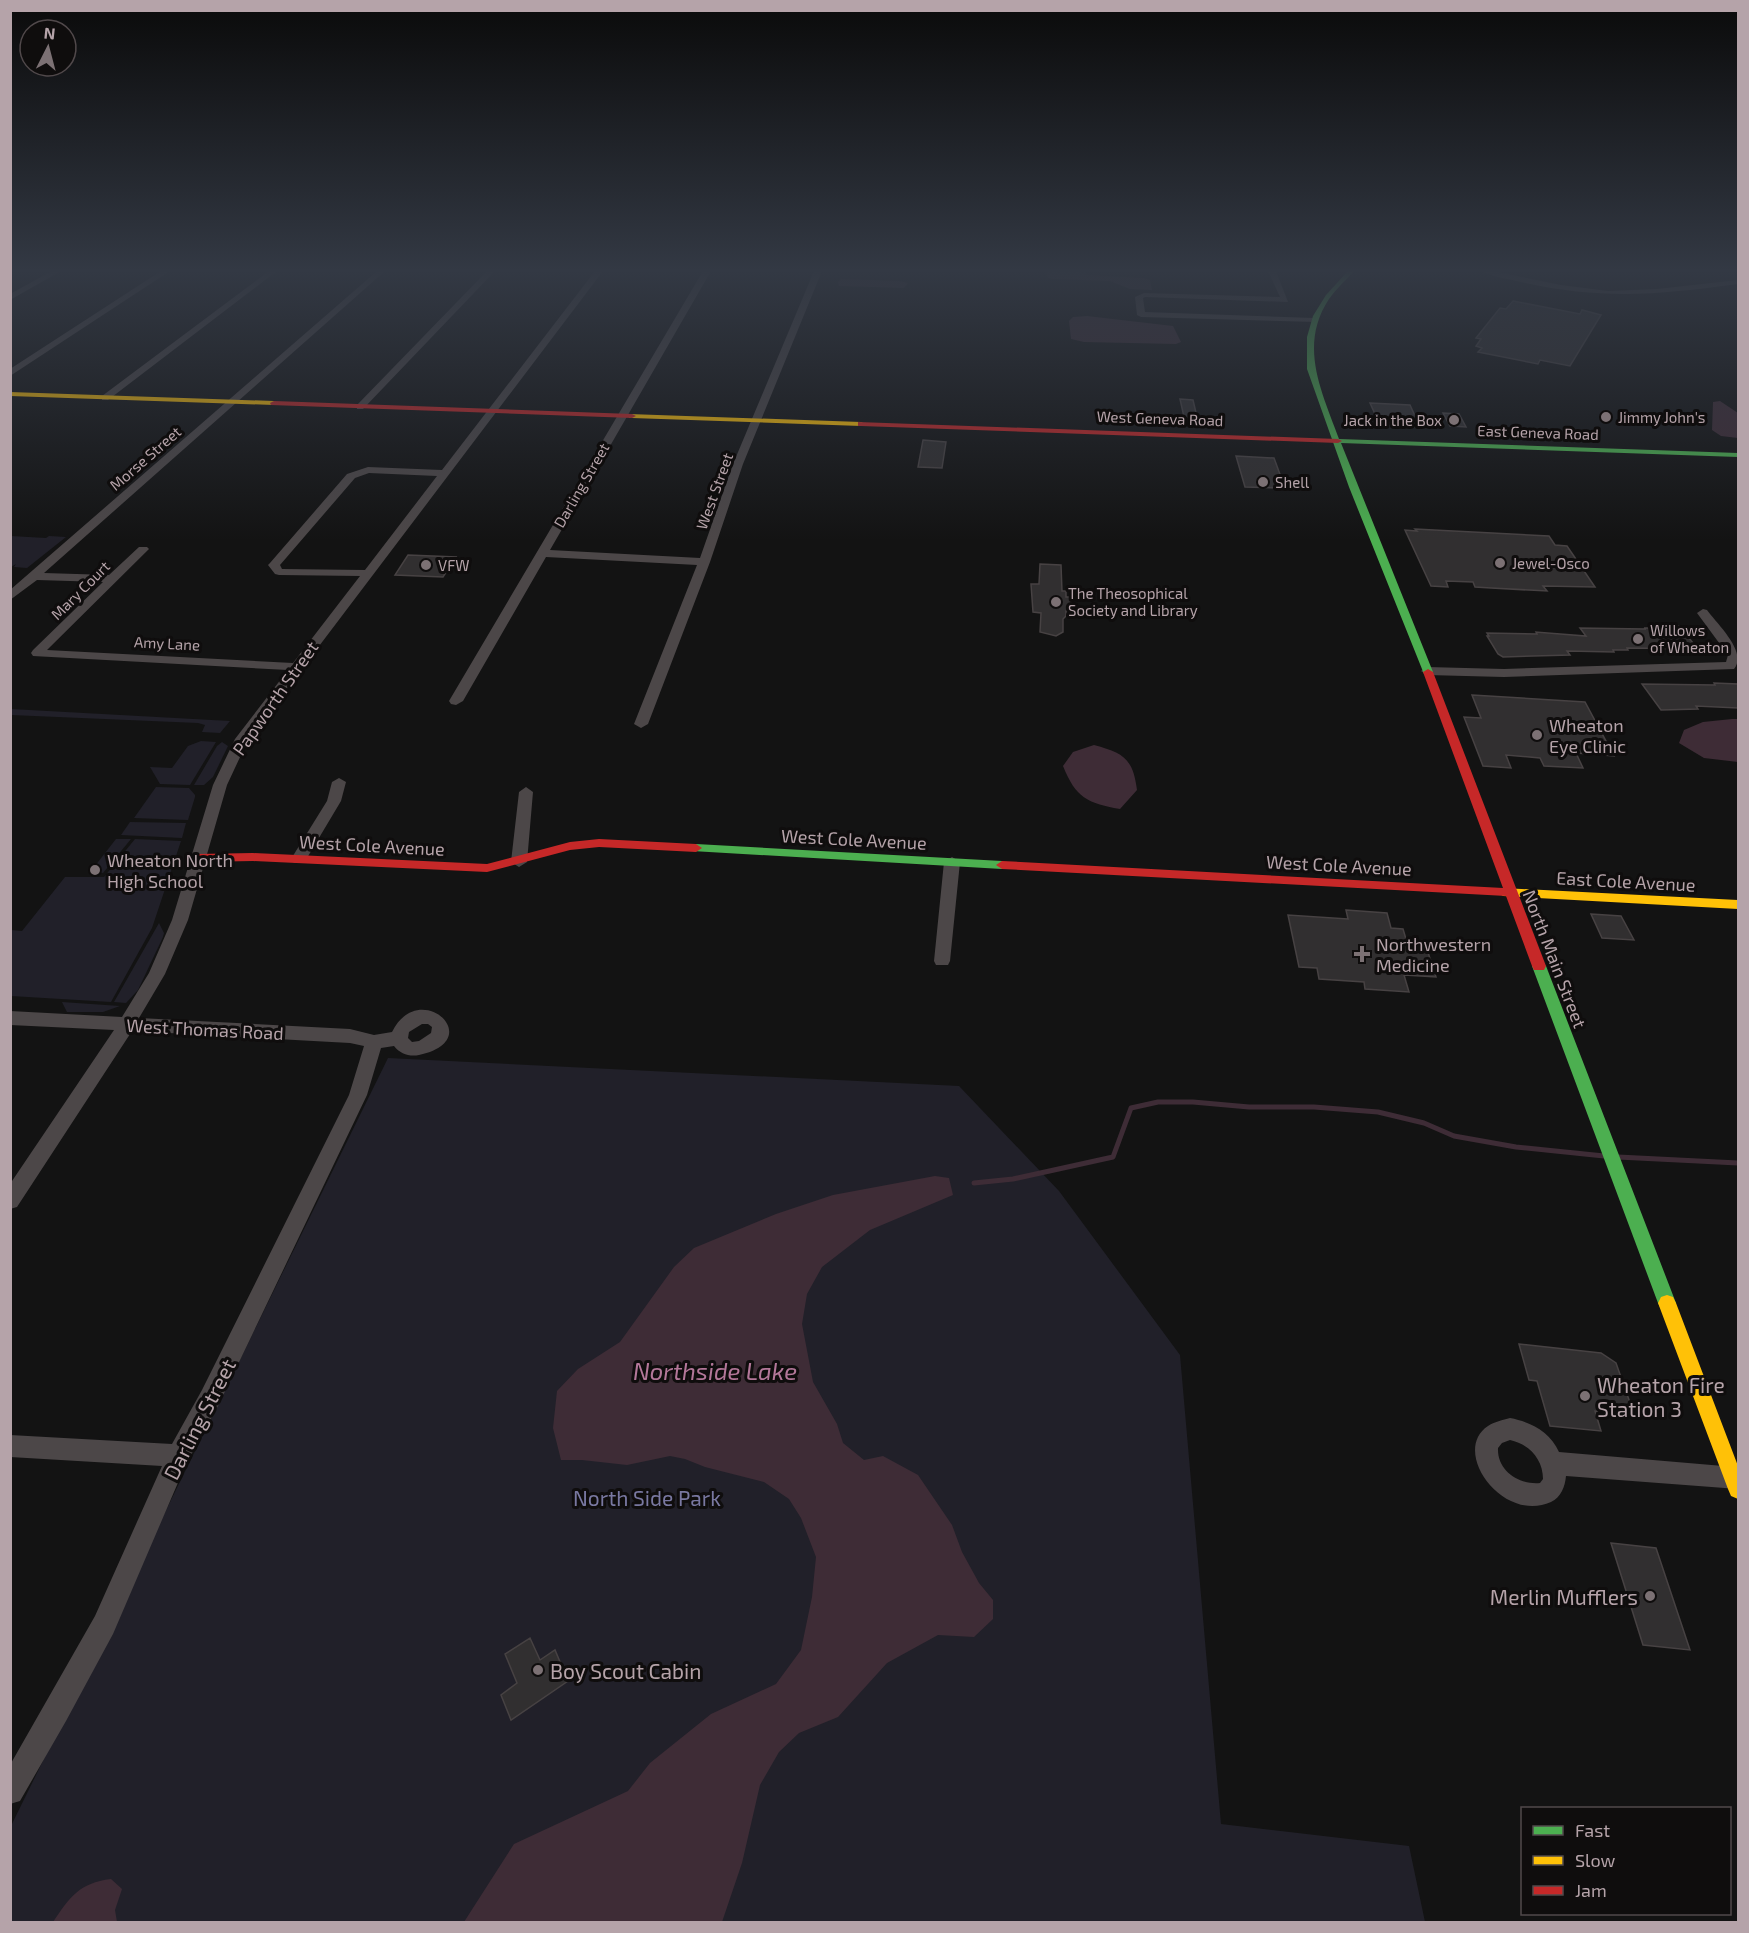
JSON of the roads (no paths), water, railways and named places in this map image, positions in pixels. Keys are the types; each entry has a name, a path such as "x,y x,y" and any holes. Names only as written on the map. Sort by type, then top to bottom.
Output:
{"main road":[{"name":"North Main Street","path":"1311,361 1336,441 1427,671 1737,1484"},
{"name":"West Geneva Road","path":"10,394 1336,441"},
{"name":"East Geneva Road","path":"1336,441 1738,455"},
{"name":"West Cole Avenue","path":"198,858 253,856 487,868 519,862 570,846 599,843 1511,893"},
{"name":"East Cole Avenue","path":"1511,893 1738,906"}],"street":[{"path":"10,373 28,361"},
{"path":"105,398 154,361"},
{"name":"Morse Street","path":"10,597 278,361"},
{"path":"360,407 404,361"},
{"name":"Papworth Street","path":"10,1201 152,985 171,944 220,784 240,742 529,361"},
{"name":"Darling Street","path":"456,701 653,361"},
{"name":"West Street","path":"641,724 704,562 738,465 782,361"},
{"path":"367,573 279,572 274,565 351,476 368,470 443,473"},
{"name":"Mary Court","path":"38,653 143,549"},
{"path":"541,554 704,562"},
{"path":"35,576 112,579"},
{"path":"1427,671 1504,673 1730,666 1735,660 1734,655 1703,613"},
{"name":"Amy Lane","path":"38,653 295,667"},
{"path":"299,859 334,801 339,782"},
{"path":"519,862 518,845 527,806 526,792"},
{"path":"942,961 952,862"},
{"name":"West Thomas Road","path":"10,1018 126,1026 350,1036 374,1042 399,1038"},
{"name":"Darling Street","path":"10,1791 57,1712 104,1625 178,1456 210,1398 358,1095 374,1042"},
{"path":"10,1446 178,1456"},
{"path":"1553,1463 1737,1484"}],"water":[{"path":"1720,401 1738,413 1738,438 1721,436 1712,430 1713,402"},
{"path":"1738,719 1738,762 1704,758 1679,743 1684,730 1703,722"},
{"path":"1094,745 1125,758 1133,771 1137,790 1120,809 1099,804 1084,797 1073,785 1063,766 1073,752"},
{"name":"Northside Lake","path":"935,1176 949,1178 953,1195 870,1230 822,1267 807,1294 802,1324 813,1382 837,1424 843,1443 864,1460 883,1456 918,1475 952,1525 962,1552 979,1583 993,1600 993,1619 974,1637 938,1635 887,1663 838,1717 799,1733 779,1752 760,1785 742,1863 722,1922 464,1922 514,1844 628,1791 650,1763 711,1714 776,1684 801,1650 812,1597 816,1557 801,1518 789,1499 764,1482 670,1456 627,1465 561,1460 553,1428 557,1391 578,1369 620,1342 674,1267 694,1248 776,1214 833,1195"},
{"path":"111,1879 122,1889 115,1910 117,1922 53,1922 76,1893 91,1884"}],"waterway":[{"path":"974,1183 1013,1179 1113,1157 1131,1108 1158,1102 1193,1102 1249,1107 1314,1107 1378,1112 1424,1123 1454,1136 1516,1147 1604,1156"},
{"path":"1618,1157 1738,1163"}],"place":[{"name":"Jimmy John's","path":"1606,417"},
{"name":"Jack in the Box","path":"1454,420"},
{"name":"Shell","path":"1263,482"},
{"name":"Jewel-Osco","path":"1500,563"},
{"name":"VFW","path":"426,565"},
{"name":"The Theosophical Society and Library","path":"1056,602"},
{"name":"Willows of Wheaton","path":"1638,639"},
{"name":"Wheaton Eye Clinic","path":"1537,735"},
{"name":"Wheaton North High School","path":"95,870"},
{"name":"Northwestern Medicine","path":"1362,954"},
{"name":"Wheaton Fire Station 3","path":"1585,1396"},
{"name":"Merlin Mufflers","path":"1650,1596"},
{"name":"Boy Scout Cabin","path":"538,1670"}],"park label":[{"name":"North Side Park","path":"647,1497"}]}
